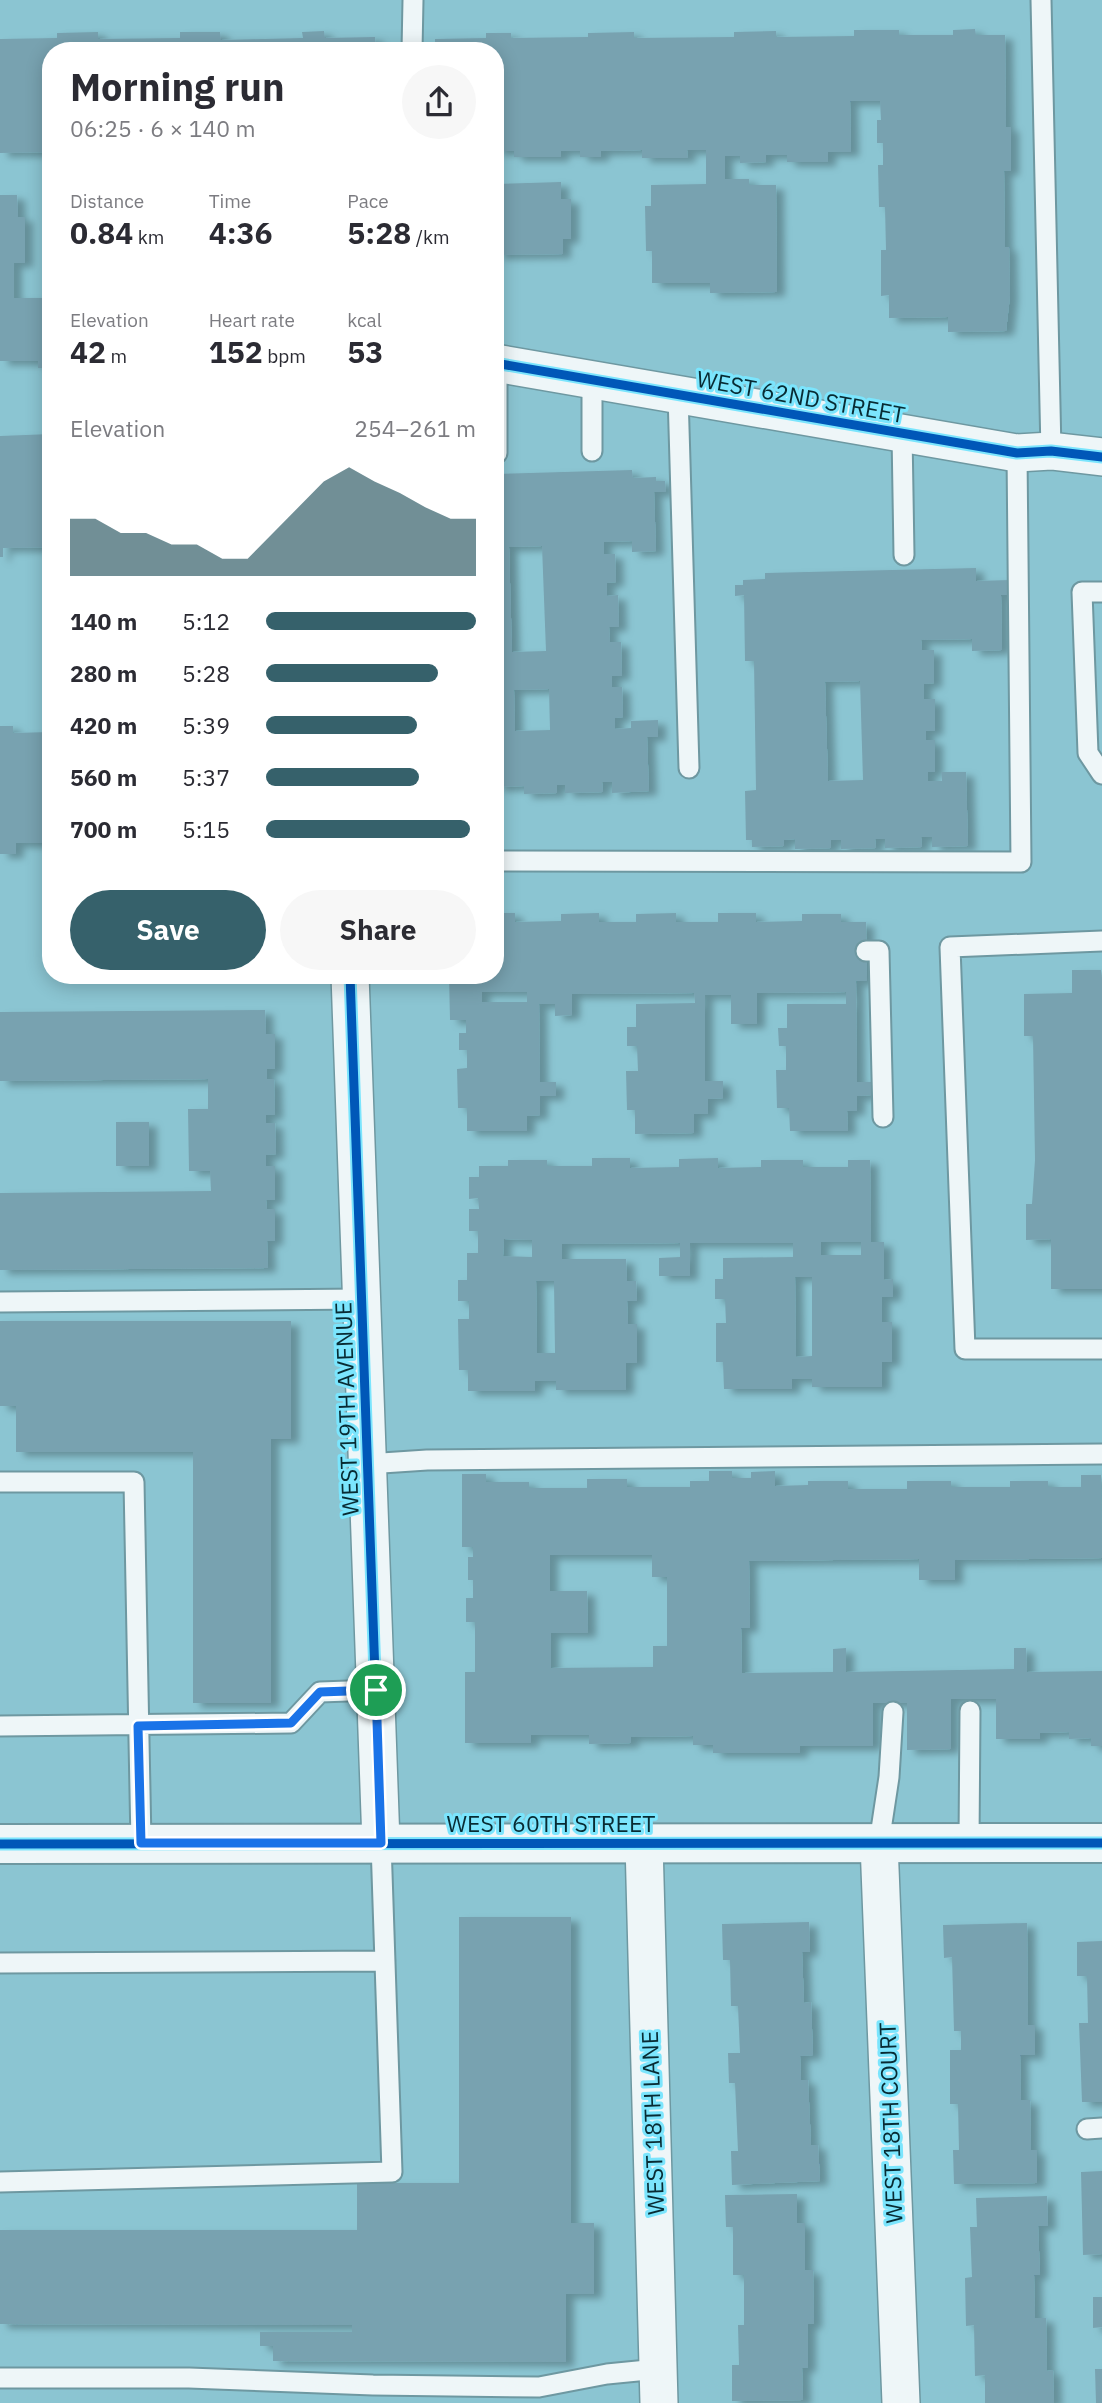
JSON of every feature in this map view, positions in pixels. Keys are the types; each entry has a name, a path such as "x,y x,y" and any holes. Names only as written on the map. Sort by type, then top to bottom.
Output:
{"street":[{"name":"WEST 62ND STREET","path":"504,364 902,433 1034,452 1102,457"},
{"name":"WEST 19TH AVENUE","path":"350,984 381,1843"},
{"name":"WEST 18TH LANE","path":"644,1843 659,2386"},
{"name":"WEST 18TH COURT","path":"879,1843 901,2403"},
{"name":"WEST 60TH STREET","path":"0,1844 1102,1843"}],"lane":[{"path":"412,42 413,0"},
{"path":"504,861 1021,862 1034,452 1041,0"},
{"path":"592,379 592,451"},
{"path":"678,394 689,768"},
{"path":"902,433 904,555"},
{"path":"1102,592 1082,592 1088,753 1102,774"},
{"path":"1102,941 950,947 965,1349 1102,1349"},
{"path":"866,951 879,951 883,1117"},
{"path":"0,1301 362,1299"},
{"path":"367,1464 427,1460 1102,1454"},
{"path":"0,1482 134,1482 141,1843"},
{"path":"0,1726 291,1723 320,1692 376,1690"},
{"path":"969,1843 970,1711"},
{"path":"879,1843 889,1777 893,1712"},
{"path":"0,2182 392,2172 381,1843"},
{"path":"0,1963 385,1961"},
{"path":"0,2378 189,2378 373,2385 539,2387 607,2374 659,2386"}],"building":[{"path":"975,29 976,35 1005,35 1006,127 1011,127 1011,171 1004,171 1005,247 1009,247 1010,296 1006,331 948,332 948,317 889,318 889,295 881,296 881,250 886,250 885,207 879,207 878,165 883,165 883,143 877,143 877,120 881,120 880,101 850,101 851,152 828,152 828,162 787,162 787,155 766,155 766,162 740,163 740,156 725,156 725,179 749,179 749,185 776,185 777,292 710,293 710,283 652,283 652,251 646,251 645,206 651,206 651,185 706,184 706,150 687,150 688,158 642,158 642,150 601,151 601,157 580,157 580,151 561,151 561,157 514,157 514,151 504,151 504,42 435,42 435,39 486,38 486,33 511,33 511,38 588,37 588,33 634,32 634,38 734,37 734,32 776,31 776,37 854,36 854,30 899,30 899,35 953,35 953,30"},
{"path":"324,31 325,38 375,37 375,42 42,42 42,152 0,153 0,39 57,38 57,33 98,32 98,39 180,38 180,32 220,32 221,40 303,38 302,32"},
{"path":"561,182 561,199 571,199 571,239 563,239 563,254 504,255 504,184"},
{"path":"0,195 17,195 18,217 25,217 25,263 14,263 14,298 42,298 42,368 38,368 38,361 0,361"},
{"path":"42,434 42,547 3,548 3,557 0,557 0,436"},
{"path":"632,470 633,478 656,477 656,481 665,481 666,492 654,492 656,551 632,552 632,541 604,542 604,554 615,554 616,582 607,583 607,596 618,595 619,627 609,627 610,642 621,642 622,676 612,676 612,687 622,687 623,717 615,718 615,729 631,728 631,721 658,720 658,737 647,737 649,791 612,793 612,782 602,782 603,792 565,793 565,785 557,785 557,793 524,794 524,786 504,787 504,474","holes":["542,546 546,651 512,652 509,547","549,689 550,730 515,731 514,690"]},
{"path":"976,568 976,581 1011,580 1011,595 1001,595 1002,650 972,651 972,639 921,640 922,650 934,650 934,683 924,684 924,699 935,699 935,731 926,731 926,740 935,740 935,772 928,772 928,781 942,781 941,772 966,772 968,846 932,847 932,837 921,837 922,847 885,848 885,839 875,839 876,848 841,849 841,840 831,840 831,848 795,849 795,839 784,840 784,846 752,847 752,840 746,840 745,791 756,790 754,661 745,661 744,595 735,596 735,585 743,585 743,580 765,579 765,573","holes":["860,681 863,780 828,781 825,682"]},
{"path":"0,726 13,726 13,733 42,732 42,843 16,843 16,854 0,854"},
{"path":"504,913 515,913 515,922 561,921 561,914 599,913 599,922 636,922 636,914 676,913 676,922 718,922 718,913 756,913 756,922 802,921 802,914 841,914 841,922 866,922 867,981 856,981 857,1082 871,1082 871,1095 857,1096 857,1111 847,1111 848,1131 790,1131 789,1108 777,1108 776,1070 786,1070 786,1046 779,1046 778,1028 787,1028 787,1004 846,1004 846,992 757,993 757,1024 731,1024 731,995 705,995 705,1081 723,1081 723,1098 708,1099 708,1114 694,1114 694,1133 635,1134 635,1110 627,1110 626,1071 638,1071 637,1046 627,1046 627,1027 636,1027 636,1004 695,1003 694,993 572,994 572,1015 555,1016 555,1004 539,1004 540,1082 556,1082 556,1096 540,1096 540,1115 527,1116 527,1131 467,1131 467,1108 458,1108 457,1069 467,1068 467,1050 459,1050 459,1033 466,1033 466,1020 450,1020 449,984 504,984","holes":["482,992 527,992 527,1002 482,1002"]},
{"path":"1072,970 1101,970 1102,979 1102,1289 1051,1289 1051,1239 1026,1240 1026,1204 1032,1204 1035,1160 1033,1036 1024,1036 1024,994 1072,993"},
{"path":"265,1010 266,1034 275,1034 275,1069 267,1069 267,1079 274,1079 275,1115 266,1115 266,1123 275,1123 276,1154 266,1155 266,1166 275,1166 275,1200 266,1200 267,1209 275,1209 275,1241 267,1241 268,1268 0,1270 0,1193 211,1191 210,1171 189,1171 188,1109 208,1109 208,1079 0,1081 0,1012"},
{"path":"116,1122 149,1122 149,1166 116,1166"},
{"path":"592,1158 630,1158 630,1168 679,1167 679,1159 718,1158 718,1168 761,1167 761,1160 803,1160 803,1167 848,1167 848,1160 870,1160 871,1242 884,1242 884,1280 893,1279 893,1297 882,1297 882,1322 892,1322 892,1362 882,1362 882,1387 812,1387 812,1379 792,1379 792,1389 724,1389 723,1362 716,1362 716,1323 726,1323 725,1299 715,1299 715,1279 723,1279 723,1258 793,1257 793,1243 690,1243 690,1276 659,1276 659,1258 680,1257 680,1243 562,1244 562,1259 626,1259 627,1281 636,1281 637,1301 627,1301 628,1324 637,1324 637,1363 626,1363 626,1390 556,1390 556,1381 535,1381 535,1391 468,1391 468,1370 459,1370 458,1319 469,1319 469,1301 458,1301 458,1280 467,1280 467,1253 478,1253 478,1231 469,1231 469,1209 479,1209 478,1198 469,1199 469,1177 479,1177 479,1166 508,1166 508,1160 547,1160 547,1166 592,1166","holes":["504,1239 532,1240 532,1257 503,1256","821,1242 861,1242 861,1255 821,1255","795,1277 812,1277 812,1356 796,1357","536,1281 554,1281 555,1353 537,1353"]},
{"path":"0,1321 291,1321 291,1439 271,1439 271,1703 193,1703 193,1452 16,1452 16,1406 0,1406"},
{"path":"709,1471 732,1471 732,1478 751,1478 751,1472 775,1471 775,1486 808,1485 808,1481 848,1481 848,1489 907,1489 907,1481 951,1481 951,1487 1010,1487 1010,1481 1048,1481 1048,1487 1081,1487 1081,1475 1101,1475 1102,1558 955,1560 955,1580 919,1580 919,1559 749,1561 750,1628 741,1628 742,1673 833,1672 833,1649 846,1648 846,1672 1014,1669 1014,1648 1026,1648 1027,1672 1102,1671 1102,1746 1091,1746 1091,1738 1069,1739 1069,1732 1040,1733 1040,1739 996,1739 996,1699 951,1699 951,1749 907,1750 907,1703 873,1703 873,1746 800,1746 800,1753 713,1753 713,1745 693,1745 693,1736 631,1737 631,1743 589,1744 589,1735 531,1735 531,1743 465,1743 465,1672 475,1672 475,1622 466,1622 466,1598 473,1598 473,1580 468,1580 468,1557 473,1557 473,1547 462,1547 462,1474 486,1474 486,1482 529,1482 529,1488 587,1488 587,1479 627,1479 627,1487 690,1487 690,1481 709,1481","holes":["550,1555 652,1555 652,1577 667,1577 667,1646 653,1646 653,1667 551,1668 551,1633 588,1633 587,1591 550,1591"]},
{"path":"459,1917 571,1917 571,2223 594,2223 594,2294 566,2294 566,2362 273,2361 273,2346 260,2346 260,2332 352,2332 352,2325 0,2324 0,2230 357,2230 357,2183 459,2183"},
{"path":"809,1922 810,1952 802,1952 804,2003 811,2002 813,2055 800,2056 801,2080 808,2080 811,2145 818,2145 820,2181 732,2185 731,2151 738,2151 735,2083 729,2083 728,2053 740,2053 738,2006 731,2006 730,1960 723,1960 722,1924"},
{"path":"1027,1923 1028,2025 1035,2025 1035,2055 1020,2055 1021,2100 1030,2100 1031,2150 1037,2150 1037,2183 954,2184 953,2150 959,2150 958,2104 950,2104 950,2050 961,2050 961,2031 954,2031 952,1957 944,1958 943,1925"},
{"path":"1102,1941 1102,2102 1082,2102 1079,2023 1088,2023 1087,1976 1077,1976 1077,1942"},
{"path":"1102,2171 1102,2254 1083,2255 1081,2172"},
{"path":"797,2194 797,2223 805,2223 805,2270 813,2270 814,2324 808,2324 808,2368 802,2368 803,2400 732,2401 732,2365 739,2365 738,2325 744,2325 744,2275 733,2275 733,2227 726,2227 725,2195"},
{"path":"1047,2196 1048,2226 1038,2226 1040,2275 1034,2275 1035,2318 1046,2318 1047,2371 1053,2370 1054,2403 985,2403 985,2375 975,2376 974,2325 966,2326 965,2278 972,2277 970,2227 977,2227 976,2198"},
{"path":"1093,2297 1102,2297 1102,2327 1093,2328"},
{"path":"1095,2369 1102,2369 1102,2403 1096,2403"}],"cycle path":[{"path":"504,365 1017,453 1051,451 1102,457"},
{"path":"350,984 381,1843"},
{"path":"0,1844 1102,1843"}],"route":[{"path":"376,1690 381,1843 141,1843 138,1726 291,1723 320,1692 376,1690"}]}
